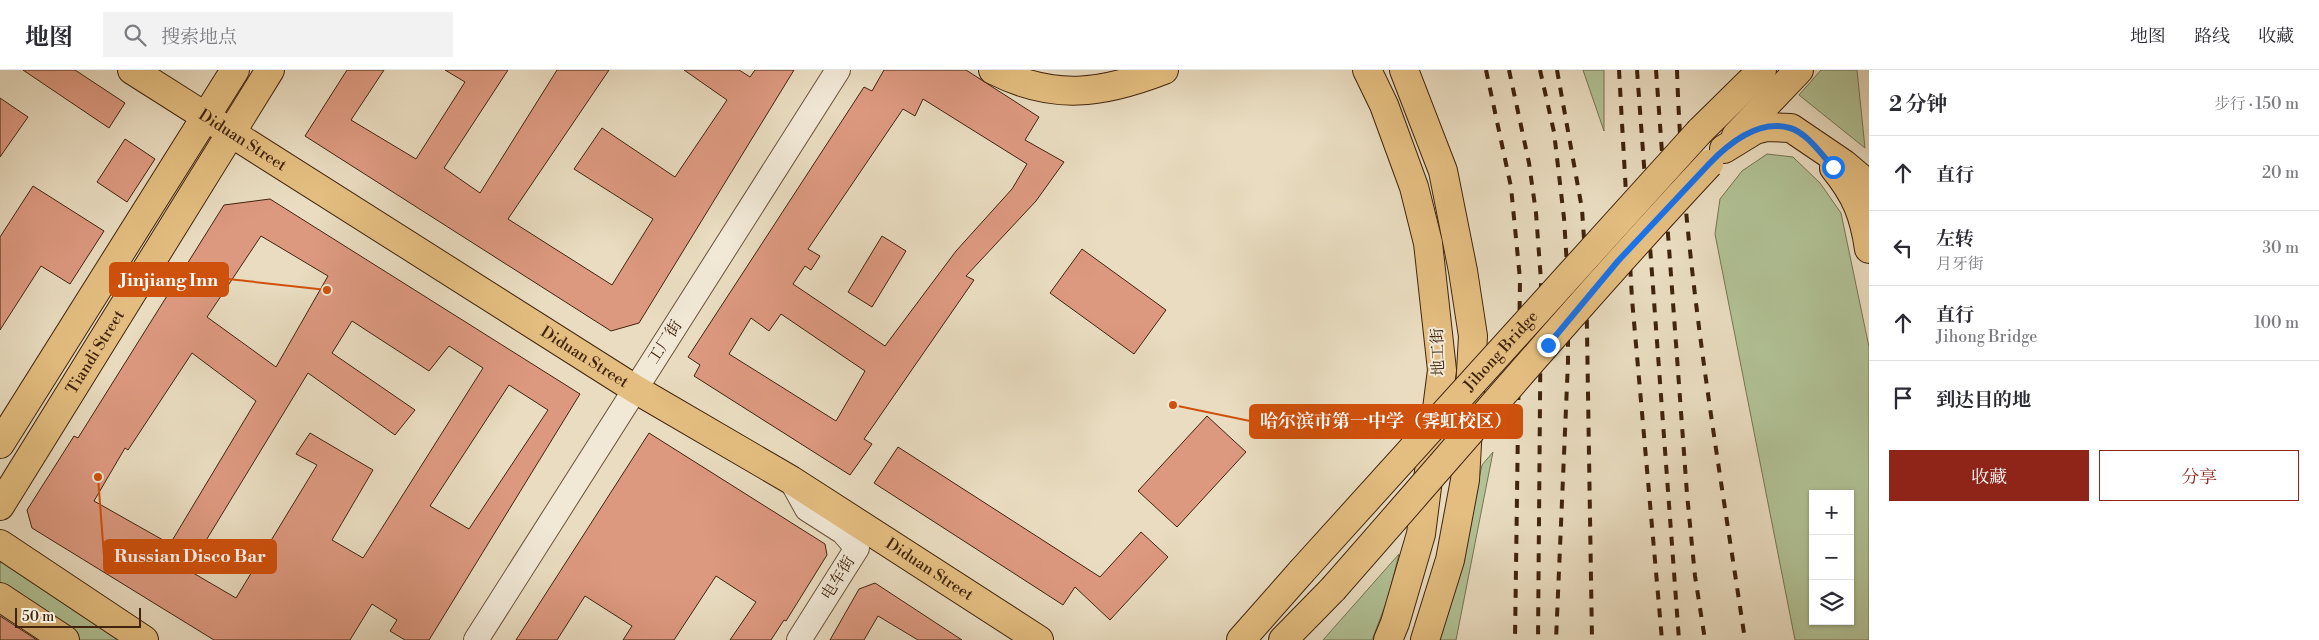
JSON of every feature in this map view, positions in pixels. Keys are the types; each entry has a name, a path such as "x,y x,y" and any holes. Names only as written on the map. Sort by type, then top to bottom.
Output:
{"main road":[{"name":"Diduan Street","path":"132,70 635,389 791,480 1039,640"},
{"name":"Tiandi Street","path":"0,444 235,70"},
{"name":"Tiandi Street","path":"0,506 270,70"},
{"path":"993,70 1012,80 1067,91 1092,91 1117,87 1164,70"},
{"name":"地工街","path":"1367,70 1390,120 1416,196 1428,243 1442,370 1421,534 1398,614 1388,640"},
{"name":"地工街","path":"1404,70 1416,96 1443,171 1463,271 1472,336 1465,480 1450,560 1425,640"},
{"name":"Jihong Bridge","path":"1241,640 1700,132 1762,70"},
{"path":"1717,156 1799,70"},
{"path":"1717,156 1755,130 1767,127 1790,128 1844,164 1869,185"},
{"path":"1809,141 1847,184 1858,203 1869,249"},
{"name":"Jihong Bridge","path":"1333,589 1548,345 1618,261 1717,156"},
{"path":"0,544 144,640"},
{"path":"1223,640 1265,598 1294,580"},
{"path":"1283,640 1333,589"},
{"path":"1301,640 1320,617 1333,589"},
{"path":"0,597 65,640"}],"street":[{"name":"工厂街","path":"476,640 838,70"},
{"name":"电车街","path":"791,480 806,509 843,532 857,548 799,640"}],"green space":[{"path":"1583,70 1604,70 1604,131"},
{"path":"1821,70 1857,70 1865,148 1799,95"},
{"path":"1767,154 1793,157 1820,183 1841,213 1869,347 1869,640 1795,640 1715,234 1720,199 1742,171"},
{"path":"1493,452 1456,640 1432,640 1457,580 1482,465"},
{"path":"1399,554 1388,598 1372,640 1323,640"},
{"path":"0,562 6,562 133,640 75,640 0,591"}],"building":[{"path":"23,70 75,70 125,103 109,128"},
{"path":"347,70 384,70 351,120 416,159 465,82 445,70 508,70 444,168 480,193 557,70 609,70 508,219 612,285 653,219 574,169 602,128 675,177 727,100 684,70 739,70 750,77 755,70 794,70 639,323 611,331 305,136"},
{"path":"884,70 966,70 1039,117 1025,140 1064,162 1036,201 966,276 974,280 864,439 872,444 850,475 694,376 700,365 688,357 864,87 872,91","holes":["923,99 1027,164 1012,189 956,251 885,346 793,284 805,266 811,270 820,256 808,249 903,109 915,116","781,314 865,371 836,421 729,354 751,318 769,331"]},
{"path":"0,98 28,117 0,157"},
{"path":"125,139 155,159 127,202 97,182"},
{"path":"33,186 104,231 70,284 41,266 0,330 0,237"},
{"path":"270,199 580,394 429,640 405,640 390,631 397,620 372,604 350,640 214,640 32,528 27,510 74,436 78,438 224,205","holes":["261,236 328,276 276,367 207,317","352,321 429,371 449,346 483,368 363,558 332,540 373,470 310,433 296,454 317,465 236,598 188,570 308,373 395,435 415,410 332,353","192,353 256,401 170,544 94,501 125,448 128,450","509,385 548,410 469,529 430,506"]},
{"path":"882,236 906,251 872,307 848,292"},
{"path":"1082,249 1166,310 1134,354 1050,293"},
{"path":"1207,416 1246,452 1177,527 1138,491"},
{"path":"649,433 825,544 827,555 786,621 784,620 771,640 730,640 756,602 716,576 674,640 623,640 632,626 585,596 557,640 516,640"},
{"path":"898,447 1100,577 1141,532 1168,557 1110,620 1075,587 1063,605 874,483"},
{"path":"875,583 962,640 918,640 878,616 864,640 830,640 859,589"},
{"path":"0,616 37,640 0,640"}],"railway":[{"path":"1486,70 1511,187 1520,279 1515,640"},
{"path":"1509,70 1529,163 1536,213 1541,281 1538,640"},
{"path":"1540,70 1554,132 1564,218 1568,282 1568,362 1556,640"},
{"path":"1557,70 1582,209 1586,269 1592,640"},
{"path":"1619,70 1632,299 1662,640"},
{"path":"1637,70 1679,640"},
{"path":"1656,70 1687,494 1695,576 1705,640"},
{"path":"1677,70 1680,142 1694,284 1745,640"}],"place":[{"name":"Jinjiang Inn","path":"327,290"},
{"name":"哈尔滨市第一中学（霁虹校区）","path":"1173,405"},
{"name":"Russian Disco Bar","path":"98,477"}],"route":[{"path":"1548,345 1618,261 1709,164 1724,149 1746,135 1767,127 1790,128 1809,141 1833,167"}]}
